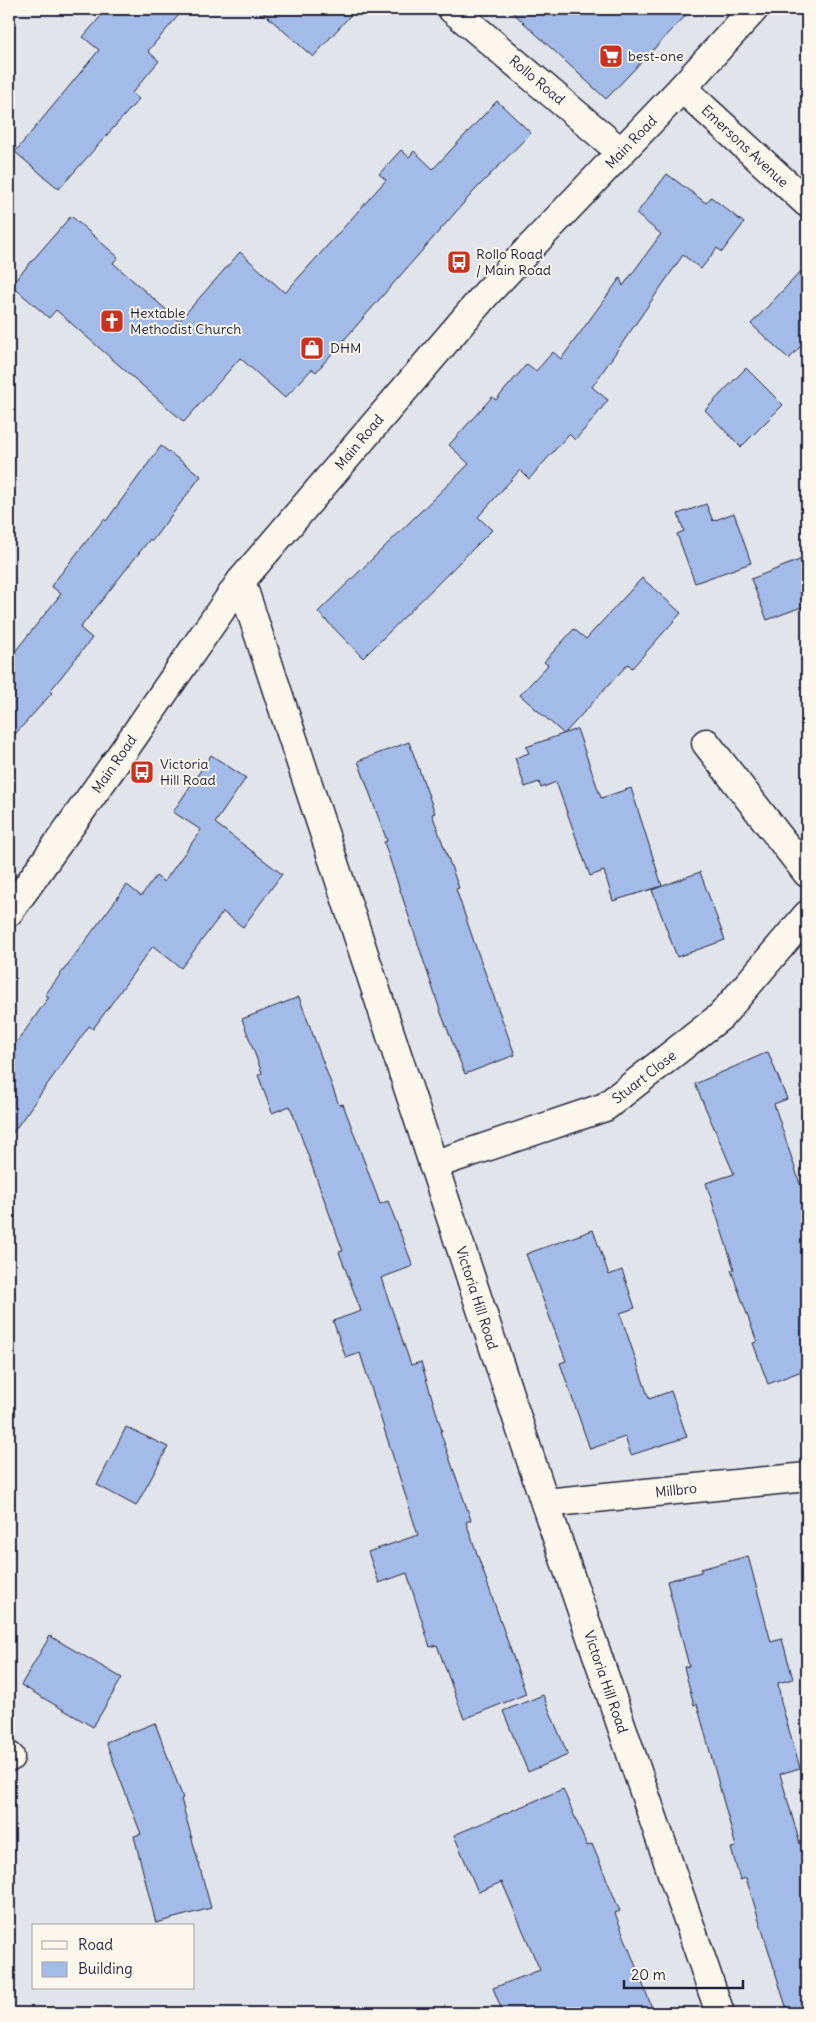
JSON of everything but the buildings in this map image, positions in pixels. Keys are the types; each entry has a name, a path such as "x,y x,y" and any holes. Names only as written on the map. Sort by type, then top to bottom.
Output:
{"street":[{"name":"Rollo Road","path":"452,9 621,152"},
{"name":"Main Road","path":"9,912 241,581 486,294 682,88 754,9"},
{"name":"Emersons Avenue","path":"682,88 807,203"},
{"name":"Victoria Hill Road","path":"241,581 545,1503 720,2013"},
{"path":"706,743 807,873"},
{"name":"Stuart Close","path":"433,1165 605,1107 721,1016 807,915"},
{"name":"Millbro","path":"545,1503 807,1477"}],"place":[{"name":"best-one","path":"611,56"},
{"name":"Rollo Road / Main Road","path":"459,262"},
{"name":"Hextable Methodist Church","path":"112,321"},
{"name":"DHM","path":"312,348"},
{"name":"Victoria Hill Road","path":"142,772"}]}
